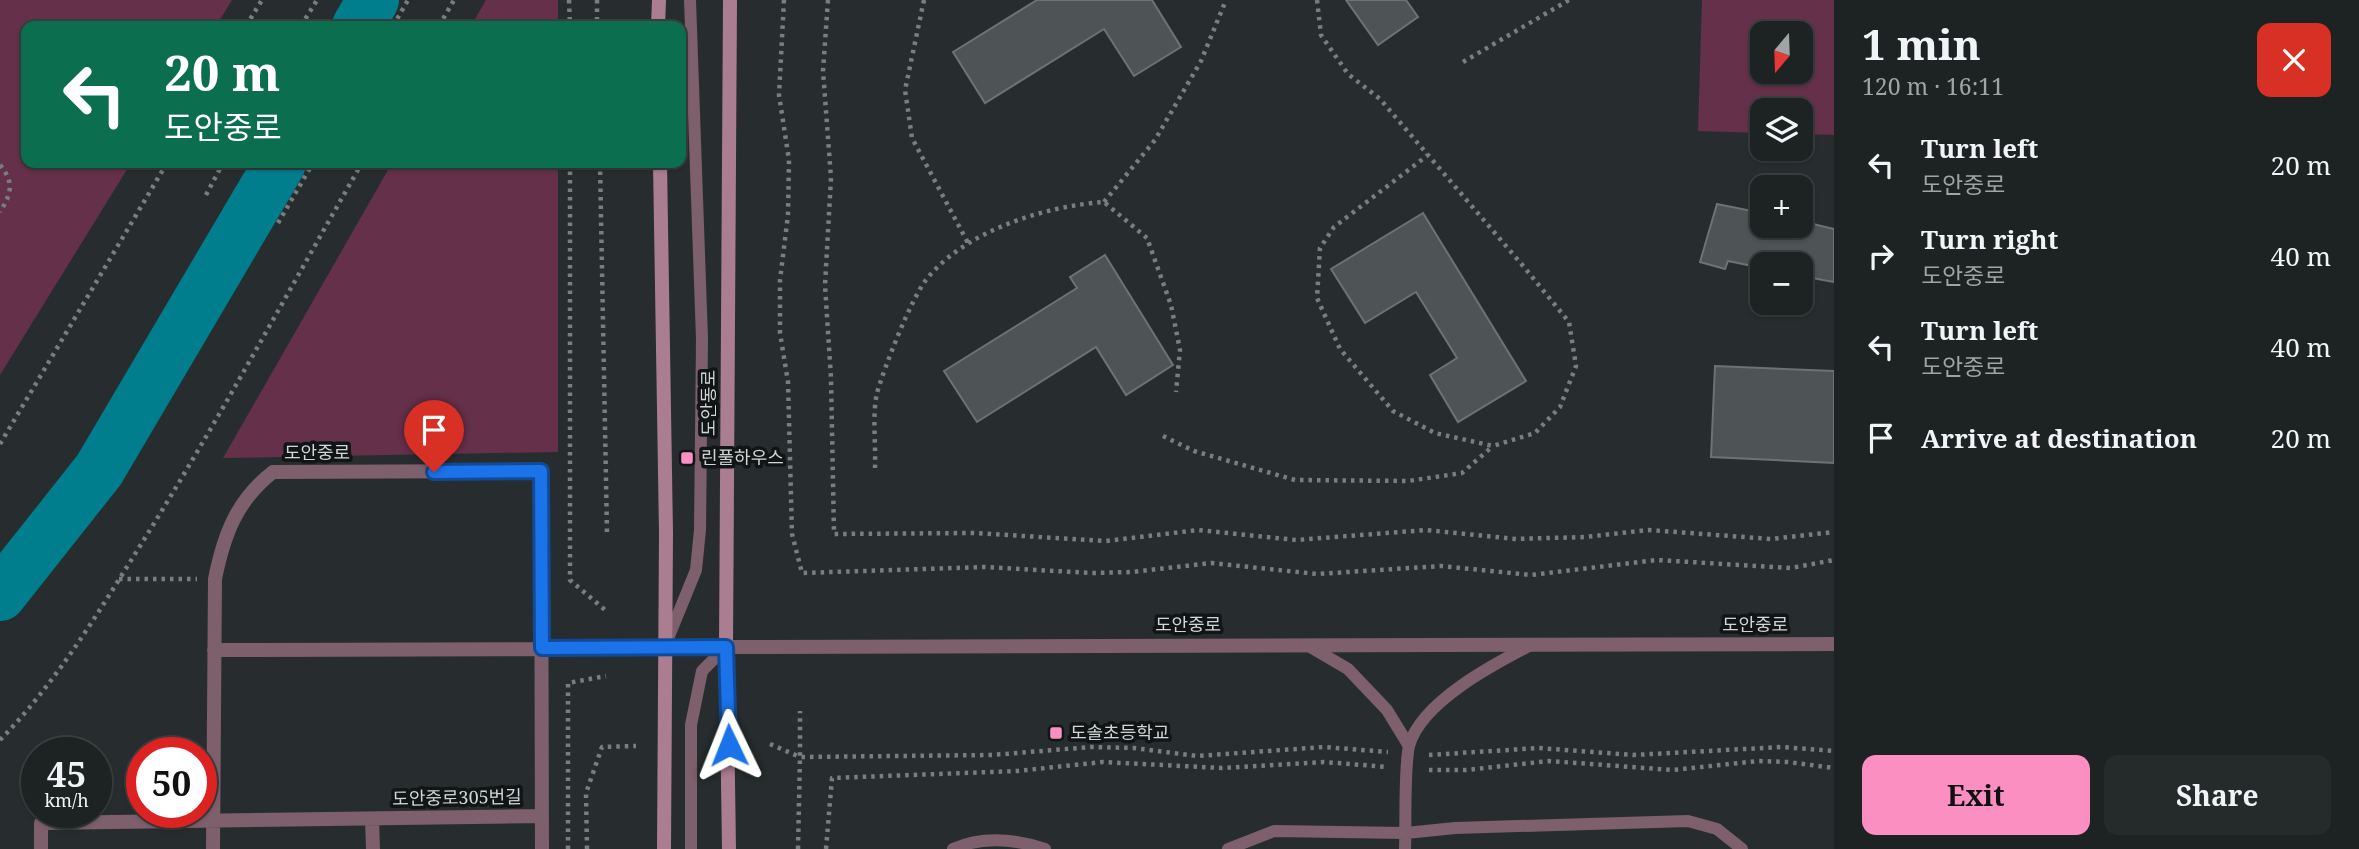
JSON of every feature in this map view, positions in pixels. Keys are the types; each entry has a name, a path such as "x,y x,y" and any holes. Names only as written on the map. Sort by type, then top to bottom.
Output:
{"main road":[{"path":"659,0 659,21"},
{"name":"도안동로","path":"729,849 726,647 730,0"},
{"path":"660,168 666,533 664,849"},
{"name":"도안중로","path":"664,649 726,647"}],"street":[{"name":"도안중로","path":"542,648 541,471 273,472 251,489 223,541 215,579 214,650 664,649"},
{"name":"도안중로","path":"726,647 1834,644"},
{"name":"도안중로305번길","path":"542,648 542,849"},
{"path":"213,737 214,650"},
{"name":"도안중로305번길","path":"217,820 542,816"},
{"name":"도안중로305번길","path":"372,818 373,849"},
{"name":"도안중로305번길","path":"41,849 41,823 126,822"},
{"path":"213,828 213,849"}],"lane":[{"path":"664,649 696,570 700,530 702,339 690,0"},
{"path":"1306,645 1348,669 1387,710 1409,746"},
{"path":"1405,849 1409,746 1425,719 1478,673 1532,645"},
{"path":"691,849 691,725 702,671 726,647"},
{"path":"1228,849 1274,831 1406,833 1455,828 1688,821 1717,829 1742,849"},
{"path":"953,849 969,841 998,840 1045,849"}],"path":[{"path":"249,21 262,0"},
{"path":"304,21 317,0"},
{"path":"396,21 408,0"},
{"path":"442,21 454,0"},
{"path":"569,0 569,21"},
{"path":"597,0 597,21"},
{"path":"785,0 779,95 789,160 788,215 780,281 780,333 788,382 792,534 802,573 985,567 1091,573 1132,572 1211,563 1317,574 1441,566 1531,575 1657,560 1791,568 1834,560"},
{"path":"828,0 823,71 831,177 825,285 831,378 834,534 974,533 1106,541 1198,530 1296,540 1426,530 1516,539 1585,537 1648,530 1771,539 1834,532"},
{"path":"925,0 905,90 912,138 968,243"},
{"path":"875,468 877,395 898,337 926,280 968,243 1023,217 1104,202 1155,140 1201,61 1226,0"},
{"path":"1163,436 1194,451 1295,480 1408,481 1462,473 1493,446 1535,433 1560,407 1576,366 1569,322 1380,99 1348,74 1321,35 1317,0"},
{"path":"1463,62 1569,0"},
{"path":"1428,155 1334,227 1320,248 1317,298 1340,349 1393,411 1435,433 1493,446"},
{"path":"0,165 12,182 11,192 0,212"},
{"path":"0,444 164,168"},
{"path":"206,195 220,168"},
{"path":"278,223 310,168"},
{"path":"0,740 19,721 92,623 172,494 359,168"},
{"path":"570,168 570,580 605,610"},
{"path":"600,168 607,533"},
{"path":"1104,202 1147,238 1171,305 1180,350 1176,392"},
{"path":"119,579 215,579"},
{"path":"568,849 568,683 606,676"},
{"path":"798,849 800,711"},
{"path":"770,744 800,757 992,755 1091,747 1134,748 1197,756 1324,747 1390,752"},
{"path":"587,849 586,793 602,747 636,746"},
{"path":"1429,755 1539,748 1633,755 1770,747 1834,751"},
{"path":"1429,770 1549,761 1673,770 1758,761 1834,768"},
{"path":"826,849 832,778 1017,771 1103,762 1222,768 1324,762 1390,767"}],"shaded area":[{"path":"0,0 232,0 219,21 21,21 21,168 128,168 0,375"},
{"path":"486,0 558,0 558,21 474,21"},
{"path":"1702,0 1834,0 1834,135 1813,134 1813,98 1750,98 1750,133 1698,131"},
{"path":"389,168 558,168 558,452 223,458"}],"building":[{"path":"1037,0 1152,0 1181,47 1134,76 1104,29 985,103 953,52"},
{"path":"1346,0 1406,0 1418,17 1378,45"},
{"path":"1717,204 1750,211 1750,238 1813,238 1813,224 1834,229 1834,282 1813,278 1813,252 1750,252 1750,266 1728,261 1725,269 1700,262"},
{"path":"1423,213 1526,381 1458,422 1430,375 1457,358 1416,292 1365,323 1331,269"},
{"path":"1105,255 1173,365 1126,395 1096,347 977,422 944,371 1077,288 1070,277"},
{"path":"1715,366 1834,371 1834,463 1711,457"}],"waterway":[{"path":"361,21 373,0"},
{"path":"0,595 99,470 277,168"}],"place":[{"name":"린풀하우스","path":"687,458"},
{"name":"도솔초등학교","path":"1056,733"}],"route":[{"path":"434,472 541,471 542,648 726,647 729,745"}]}
